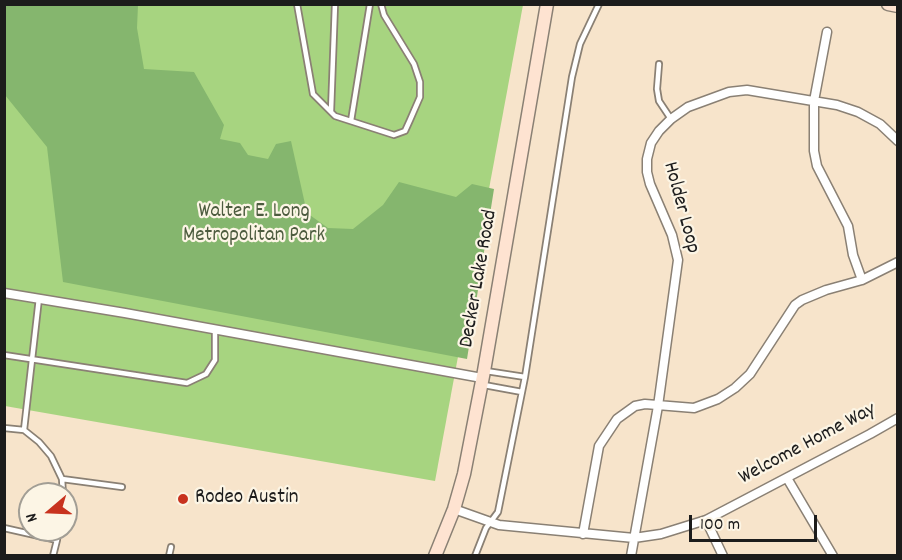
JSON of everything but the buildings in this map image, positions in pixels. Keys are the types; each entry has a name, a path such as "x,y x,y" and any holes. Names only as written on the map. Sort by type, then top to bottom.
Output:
{"main road":[{"name":"Decker Lake Road","path":"435,555 454,509 464,474 547,4"},
{"path":"888,4 897,6"}],"street":[{"path":"827,32 814,101 814,151 818,166 848,226 853,255 862,280"},
{"name":"Holder Loop","path":"631,555 658,406 678,260 672,236 647,172 651,143 670,119 688,107 729,92 758,91 837,105 869,117 897,139"},
{"path":"583,534 599,446 617,419 635,406 645,404 694,408 718,399 750,374 795,305 826,290 862,280 897,262"},
{"path":"4,293 482,377"},
{"name":"Welcome Home Way","path":"454,509 499,525 634,538 661,534 706,519 897,418"},
{"path":"786,478 833,555"},
{"path":"706,519 723,555"}],"lane":[{"path":"297,4 313,94 335,116 394,135 405,131 420,97 420,82 414,64 384,15 381,4"},
{"path":"331,111 335,4"},
{"path":"351,121 370,4"},
{"path":"475,555 486,528 498,512 525,377 572,77 580,44 599,4"},
{"path":"659,64 657,89 659,101 670,119"},
{"path":"24,430 39,298"},
{"path":"4,355 187,383 206,374 214,360 215,329"},
{"path":"482,377 525,377"},
{"path":"482,377 522,392"},
{"path":"4,428 24,430 39,442 51,456 62,482"},
{"path":"62,478 122,487"},
{"path":"169,555 171,547"}],"green space":[{"name":"Walter E. Long Metropolitan Park","path":"4,5 523,5 435,481 5,406"},
{"path":"4,5 138,5 137,28 144,69 194,72 224,125 220,139 240,143 248,155 268,159 276,144 291,141 307,213 328,228 353,229 383,205 399,182 456,197 472,184 494,189 467,359 63,282 47,147 5,95"}],"place":[{"name":"Rodeo Austin","path":"183,499"}]}
